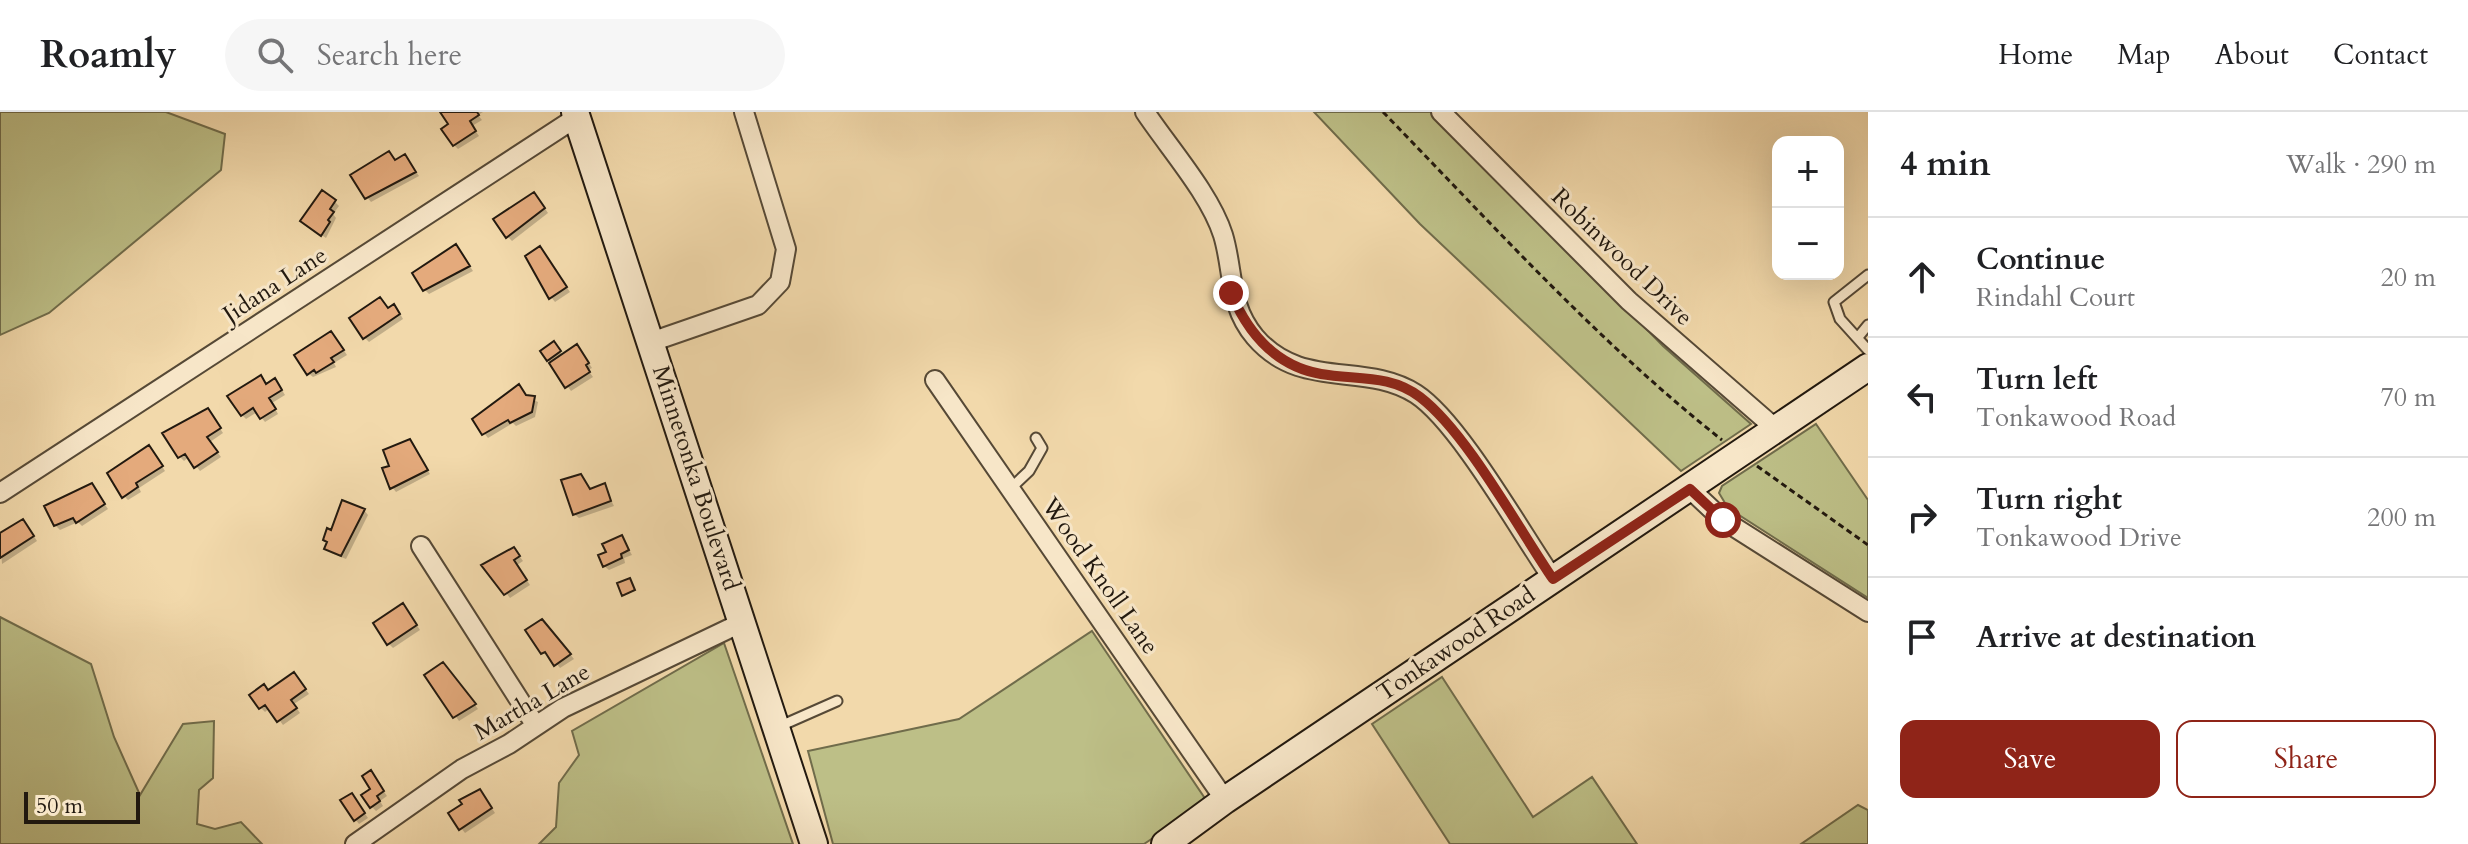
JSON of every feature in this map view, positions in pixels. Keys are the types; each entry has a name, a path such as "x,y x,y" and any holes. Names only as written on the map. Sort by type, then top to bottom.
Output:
{"street":[{"path":"651,342 758,305 780,282 786,249 744,112"},
{"path":"1145,112 1215,218 1226,250 1231,293 1255,337 1274,355 1297,367 1322,374 1372,377 1417,394 1451,427 1553,579"},
{"name":"Robinwood Drive","path":"1441,112 1629,301 1776,429"},
{"name":"Minnetonka Boulevard","path":"576,114 814,844"},
{"name":"Jidana Lane","path":"0,493 576,114"},
{"name":"Tonkawood Road","path":"1165,844 1225,800 1868,367"},
{"name":"Wood Knoll Lane","path":"935,380 1225,800"},
{"path":"1690,489 1723,520 1868,612"},
{"path":"421,546 536,726"},
{"name":"Martha Lane","path":"355,844 462,769 563,708 743,622"}],"lane":[{"path":"1868,275 1834,302 1840,319 1859,336 1868,350"},
{"path":"1859,336 1868,325"},
{"path":"1010,489 1037,461 1042,448 1036,438"},
{"path":"778,727 837,701"}],"path":[{"path":"1383,112 1578,315 1634,367 1740,454 1868,545"}],"green space":[{"path":"0,112 166,112 225,134 221,170 49,313 0,335"},
{"path":"1314,112 1435,112 1663,346 1751,424 1681,471 1420,224"},
{"path":"1816,424 1868,500 1868,598 1728,508 1719,493 1722,486"},
{"path":"0,617 91,664 114,737 140,795 183,724 214,721 213,778 199,790 197,824 215,829 241,822 262,844 0,844"},
{"path":"1092,631 1204,797 1202,805 1144,844 833,844 808,751 959,719"},
{"path":"724,643 793,844 539,844 556,827 559,783 579,755 572,731"},
{"path":"1442,677 1533,817 1592,777 1637,844 1450,844 1372,724"},
{"path":"1858,805 1868,810 1868,844 1801,844"}],"building":[{"path":"440,112 477,112 479,115 470,121 476,131 453,146 441,129 448,124"},
{"path":"389,151 395,160 405,154 416,172 365,199 350,175"},
{"path":"322,190 336,200 330,209 334,212 328,220 330,222 321,236 300,221"},
{"path":"534,192 545,208 506,238 493,219"},
{"path":"456,244 470,266 423,291 412,273"},
{"path":"540,246 567,287 549,299 525,256"},
{"path":"380,297 388,308 394,304 400,314 363,339 349,318"},
{"path":"331,331 344,350 331,358 334,362 307,375 294,355"},
{"path":"554,341 561,351 547,361 540,351"},
{"path":"577,344 589,363 586,365 590,372 565,388 549,363"},
{"path":"261,375 266,384 275,378 282,390 269,398 276,409 260,419 253,408 241,416 227,396"},
{"path":"519,384 526,395 535,396 532,412 510,423 508,420 482,435 472,419"},
{"path":"208,408 221,428 207,437 218,452 194,468 185,454 178,458 162,433"},
{"path":"410,439 428,470 390,489 382,468 389,466 383,450"},
{"path":"149,445 163,466 136,483 138,487 122,498 107,473"},
{"path":"581,474 590,489 605,483 611,501 573,515 561,480"},
{"path":"92,483 105,504 76,523 73,518 54,526 44,506"},
{"path":"342,500 365,509 341,556 324,549 327,542 323,540 327,528 331,530"},
{"path":"23,519 34,536 0,558 0,533"},
{"path":"622,535 629,550 621,554 622,558 603,567 598,555 606,552 602,544"},
{"path":"514,547 520,556 514,560 527,580 504,595 481,565"},
{"path":"630,578 635,590 622,596 617,583"},
{"path":"403,603 417,625 387,645 373,623"},
{"path":"542,619 571,654 554,666 545,652 541,654 525,630"},
{"path":"443,662 476,704 453,718 424,675"},
{"path":"294,672 306,689 291,700 297,708 277,722 265,705 259,709 249,695 264,684 268,690"},
{"path":"371,770 384,791 377,796 380,801 370,808 361,795 370,789 362,776"},
{"path":"480,789 492,808 459,830 448,813 462,804 459,800"},
{"path":"352,793 365,813 354,821 340,800"}],"route":[{"path":"1231,293 1255,337 1274,355 1297,367 1322,374 1372,377 1395,384 1417,394 1435,409 1451,427 1553,579 1690,489 1723,520"}]}
